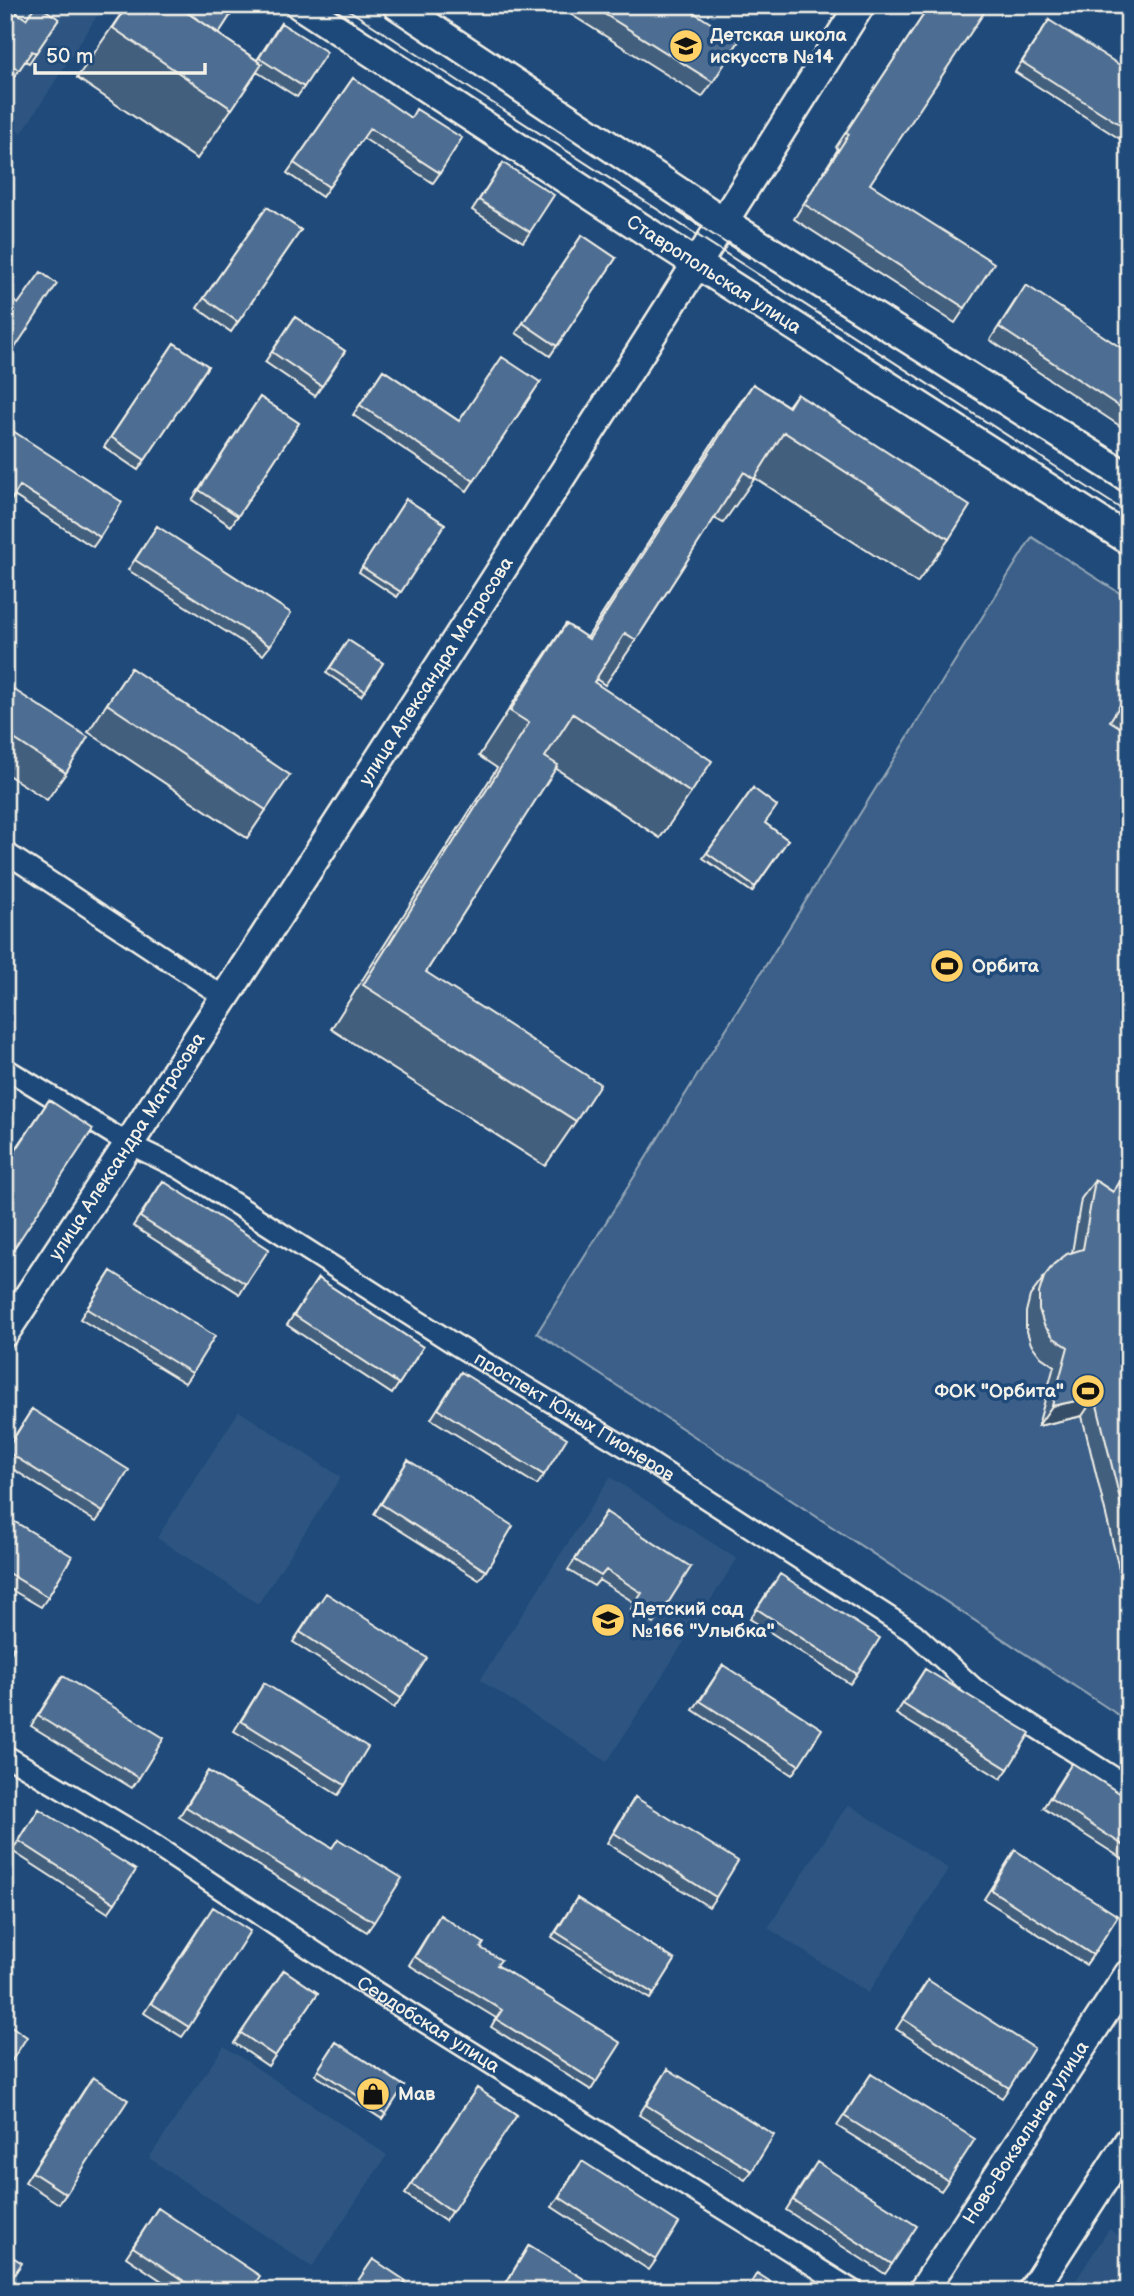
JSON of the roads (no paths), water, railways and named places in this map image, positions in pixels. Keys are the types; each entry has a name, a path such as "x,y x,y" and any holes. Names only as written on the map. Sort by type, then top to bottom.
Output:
{"street":[{"name":"Ставропольская улица","path":"300,5 1129,540"},
{"path":"397,5 724,222 1129,478"},
{"name":"улица Александра Матросова","path":"5,1332 628,372 860,5"},
{"path":"5,852 224,997"},
{"name":"проспект Юных Пионеров","path":"5,1068 129,1144 179,1168 456,1345 629,1449 914,1633 974,1688 1129,1787"},
{"name":"Сердобская улица","path":"5,1755 139,1835 365,1985 854,2291"},
{"name":"Ново-Вокзальная улица","path":"923,2291 1129,1975"},
{"path":"1032,2291 1129,2141"}],"tram line":[{"path":"341,5 1129,514"},
{"path":"678,212 749,258"}],"place":[{"name":"Детская школа искусств №14","path":"686,46"},
{"name":"Орбита","path":"947,966"},
{"name":"ФОК \"Орбита\"","path":"1088,1391"},
{"name":"Детский сад №166 \"Улыбка\"","path":"608,1620"},
{"name":"Мав","path":"373,2094"}]}
